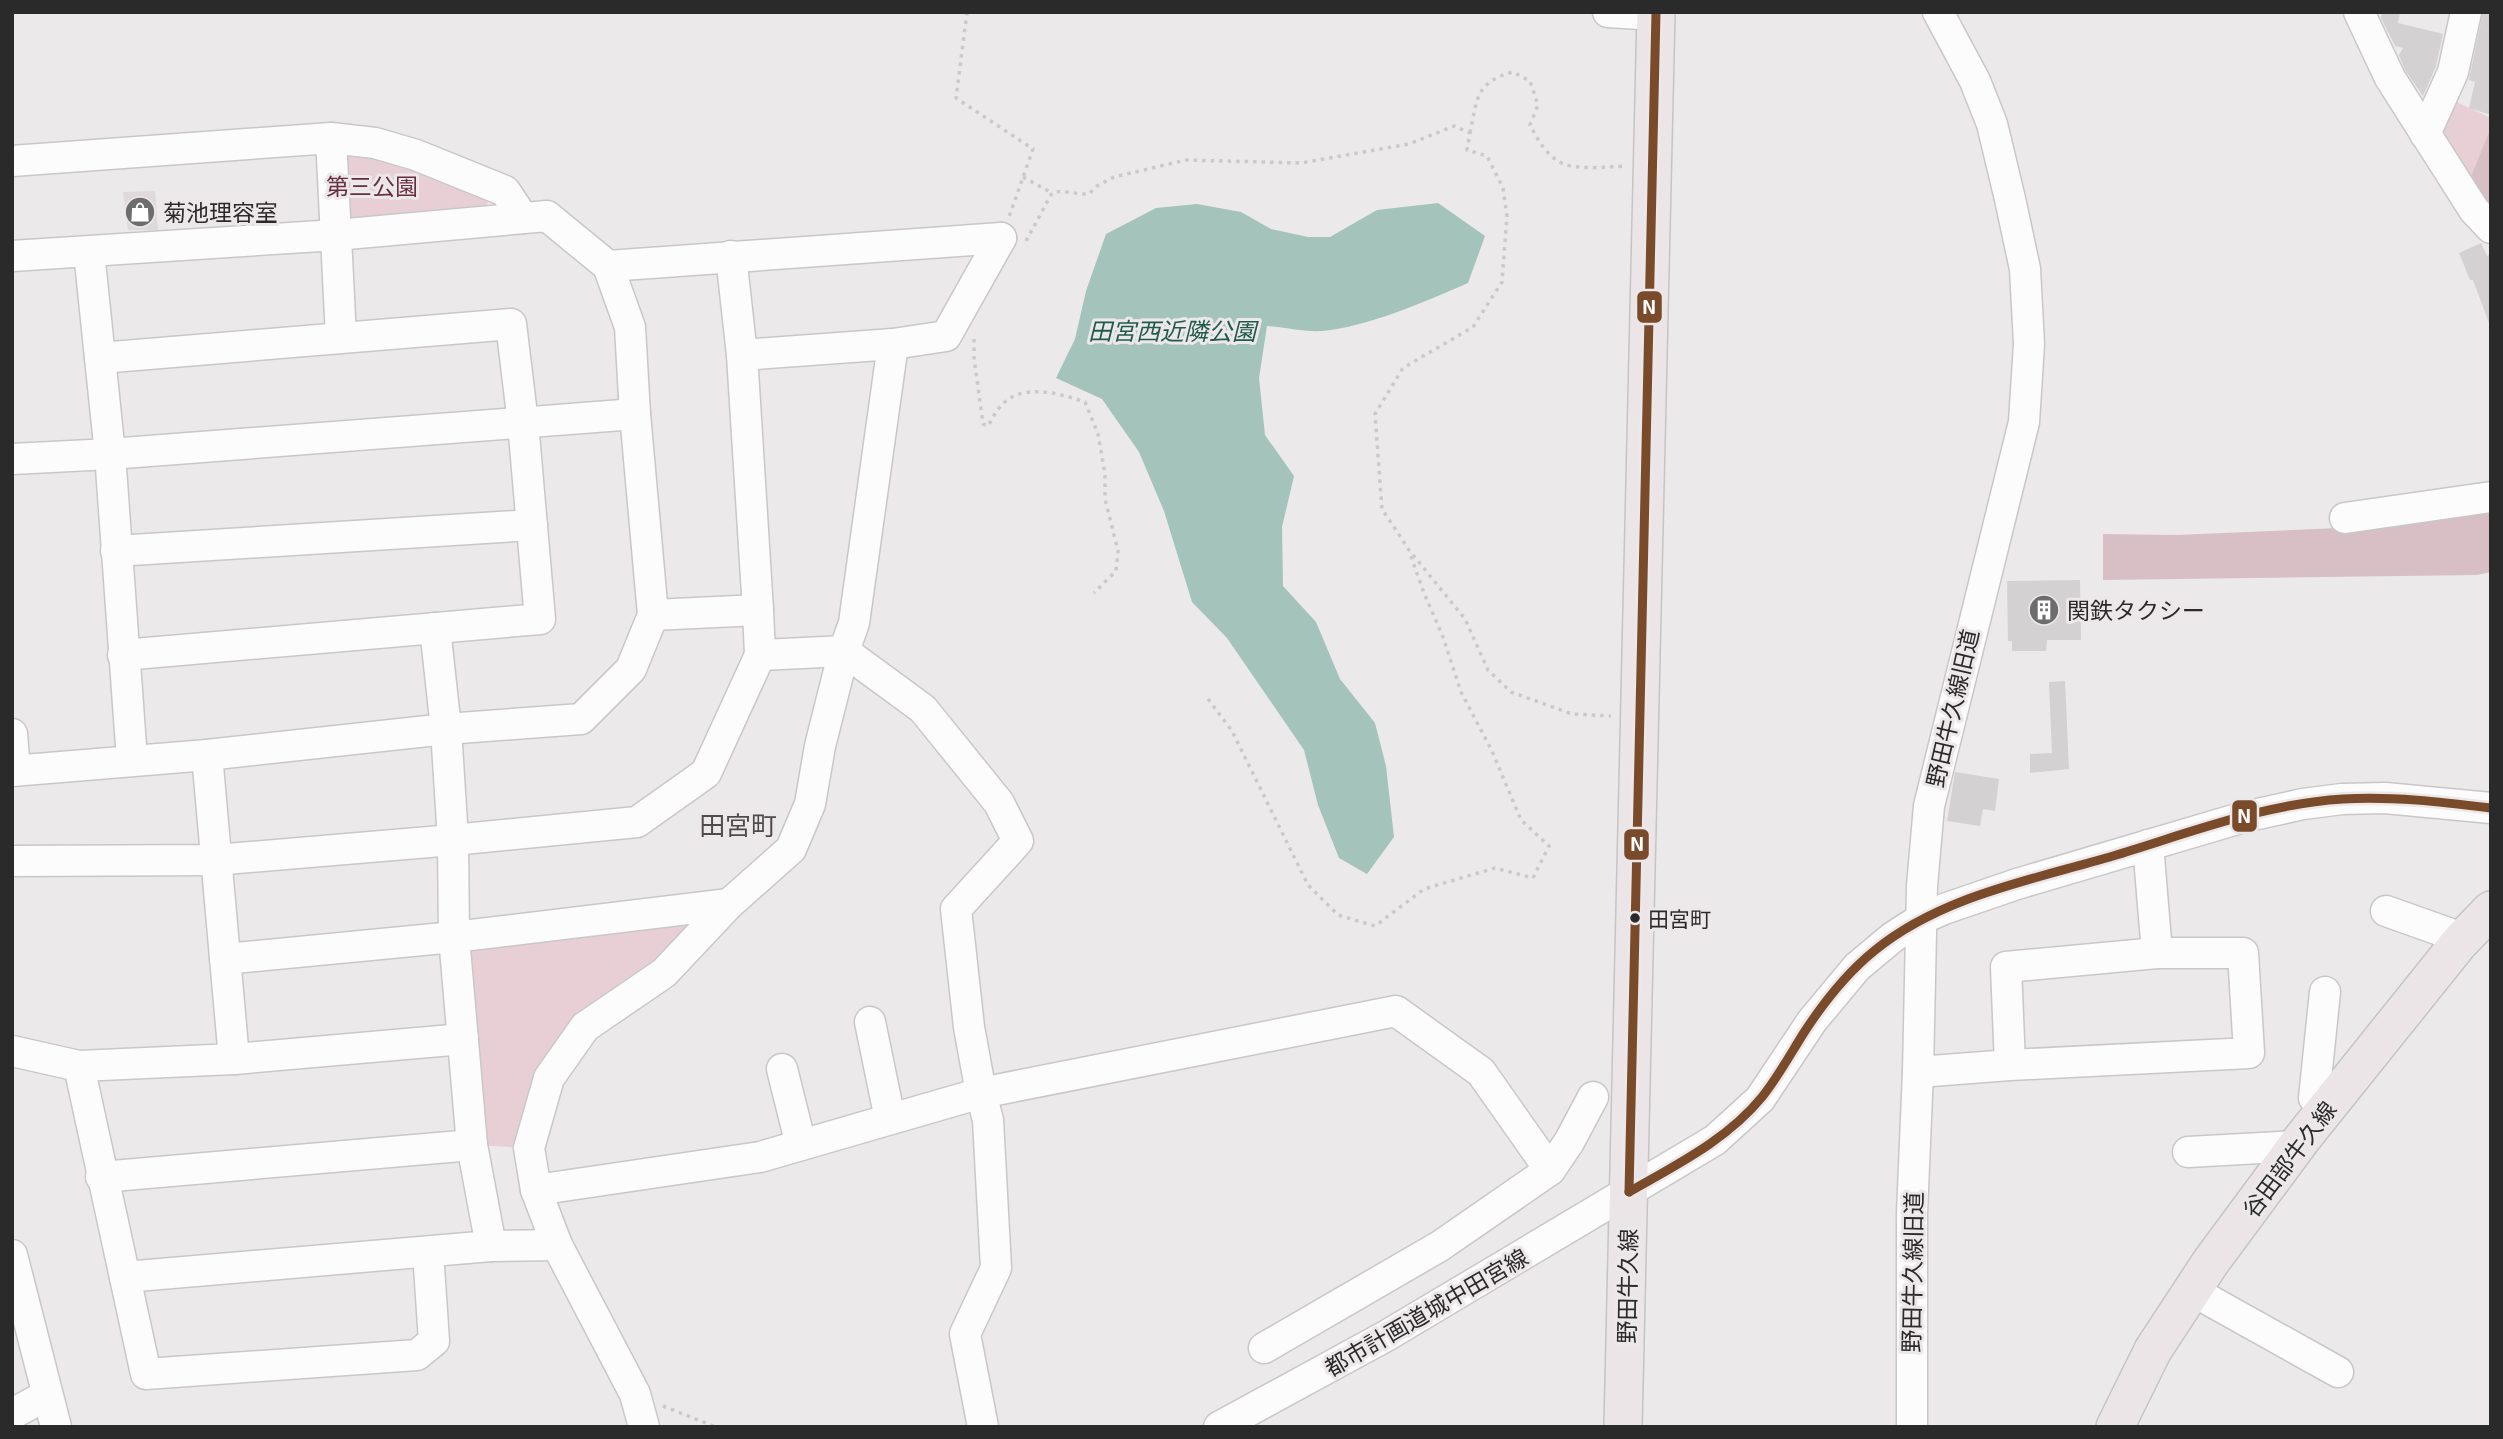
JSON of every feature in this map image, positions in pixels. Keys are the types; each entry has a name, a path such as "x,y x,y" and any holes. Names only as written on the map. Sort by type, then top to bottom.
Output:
{"main road":[{"name":"野田牛久線","path":"1623,1427 1641,717 1644,165 1656,14"},
{"name":"谷田部牛久線","path":"2115,1427 2153,1350 2191,1290 2326,1109 2459,943 2491,910"}],"street":[{"path":"1608,12 1656,14"},
{"name":"野田牛久線旧道","path":"1912,1427 1912,1213 1921,919 1929,806 2024,422 2029,344 2025,269 1992,124 1975,81 1938,12"},
{"path":"2359,12 2390,78 2474,210 2491,228"},
{"path":"2425,134 2453,72 2466,12"},
{"path":"12,161 331,138 375,143 416,155 505,191 523,218"},
{"path":"331,138 341,337"},
{"path":"12,256 336,235 547,216 608,266 630,327 653,615 631,669 581,719 446,729 207,755 14,770 12,734"},
{"path":"608,266 731,256 1013,242"},
{"path":"742,355 893,344 946,336 1013,242"},
{"path":"89,251 110,454 122,655 132,760"},
{"path":"12,861 215,860 637,822 706,773 760,655 742,355 731,256"},
{"path":"100,358 511,324 523,422 540,619 122,655"},
{"path":"644,1427 635,1394 557,1245 536,1190 529,1148 548,1078 585,1027 664,973 729,904 791,849 810,804 820,746 844,651 854,623 893,344"},
{"path":"12,459 635,415"},
{"path":"2345,518 2491,497"},
{"path":"116,551 532,525"},
{"path":"653,615 758,610"},
{"path":"435,628 446,729 453,840 454,937 472,1145 491,1246"},
{"path":"760,655 844,651 923,709 999,803 1018,841 956,909 969,1027 988,1120 996,1268 965,1334 983,1427"},
{"path":"207,755 234,1059"},
{"name":"都市計画道城中田宮線","path":"1219,1427 1330,1368 1709,1144 1760,1099 1812,1021 1842,982 1875,950 1921,919 2017,884 2244,817 2342,799 2436,801 2491,808"},
{"path":"2148,845 2157,953"},
{"path":"225,959 454,937 729,904"},
{"path":"2386,911 2448,933 2459,943"},
{"path":"1918,1072 2249,1053 2244,953 2157,953 2006,967 2010,1065"},
{"path":"2325,992 2314,1098 2326,1109"},
{"path":"536,1190 760,1157 981,1093 1396,1010 1482,1072 1550,1170"},
{"path":"870,1022 890,1119"},
{"path":"12,1051 79,1066 234,1059 463,1039"},
{"path":"79,1066 146,1374 417,1355 434,1341 428,1252"},
{"path":"782,1069 800,1145"},
{"path":"1265,1348 1440,1246 1550,1170 1569,1142 1593,1097"},
{"path":"102,1177 472,1145"},
{"path":"2188,1152 2297,1146"},
{"path":"125,1277 491,1246 557,1245"},
{"path":"1440,1246 1475,1283"},
{"path":"14,1269 56,1427"},
{"path":"2191,1290 2337,1372"},
{"path":"12,1414 47,1395"}],"path":[{"path":"967,12 956,98 1033,149 1023,177 1013,242"},
{"path":"1641,717 1572,714 1511,692 1488,670 1465,619 1409,550 1382,509 1375,414 1403,368 1473,327 1502,282 1507,216 1503,188 1487,156 1467,150 1478,94 1495,76 1513,72 1530,82 1538,105 1530,125 1541,144 1559,163 1593,168 1644,165"},
{"path":"1013,242 1052,193 1059,190 1071,194 1089,194 1097,186 1114,177 1186,160 1301,163 1409,144 1454,126 1469,133"},
{"path":"1023,177 1052,193"},
{"path":"975,334 974,358 983,424 988,426 1001,405 1026,391 1068,396 1085,402 1098,433 1105,474 1105,499 1118,551 1116,572 1094,593"},
{"path":"1208,699 1232,730 1308,885 1338,915 1375,926 1424,889 1495,868 1534,878 1549,846 1521,820 1492,751 1461,692 1409,550"},
{"path":"635,1394 716,1427"}],"shaded area":[{"path":"2491,127 2491,219 2467,186"},
{"path":"155,191 158,230 128,230 123,192"},
{"path":"2491,504 2491,572 2477,575 2103,580 2103,534 2176,535 2362,527"}],"green space":[{"path":"2450,99 2491,118 2491,127 2467,186 2433,137"},
{"name":"第三公園","path":"359,148 485,195 488,203 483,210 353,220 340,214 336,155"},
{"path":"729,904 585,1027 529,1148 472,1145 454,937"}],"water":[{"name":"田宮西近隣公園","path":"1438,203 1485,236 1468,283 1396,312 1340,329 1315,331 1267,326 1259,378 1265,435 1294,476 1282,527 1283,586 1316,622 1340,679 1375,723 1386,766 1394,837 1367,874 1339,858 1318,805 1304,750 1227,638 1192,602 1164,511 1139,452 1102,399 1056,378 1075,339 1086,291 1106,234 1156,208 1197,204 1241,212 1271,229 1308,237 1330,237 1377,210"}],"building":[{"path":"2382,12 2400,12 2398,23 2443,34 2436,66 2423,96 2405,70 2399,55 2403,48 2395,46 2381,18"},
{"path":"2483,12 2491,12 2491,115 2469,108 2475,82 2469,80"},
{"path":"2481,243 2487,256 2491,254 2491,323 2459,253"},
{"name":"関鉄タクシー","path":"2080,580 2081,640 2047,640 2046,651 2012,651 2012,641 2008,641 2007,581"},
{"path":"2065,681 2069,769 2030,773 2030,754 2052,753 2049,682"},
{"path":"1955,772 1999,779 1995,811 1983,809 1980,826 1947,821"}],"transit line":[{"name":"N","path":"1629,1192 1656,12"},
{"name":"N","path":"1629,1192 1683,1161 1733,1126 1762,1097 1820,1009 1845,978 1874,951 1928,916 2019,882 2255,813 2284,807 2343,799 2380,798 2491,808"}],"place":[{"name":"菊池理容室","path":"140,212"},
{"name":"関鉄タクシー","path":"2044,610"},
{"name":"田宮町","path":"1635,918"}],"district":[{"name":"田宮町","path":"738,824"}]}
